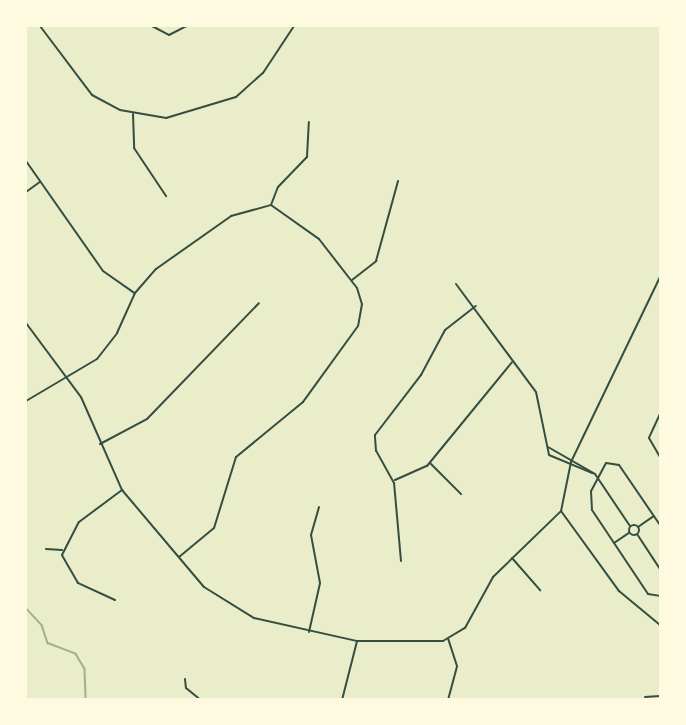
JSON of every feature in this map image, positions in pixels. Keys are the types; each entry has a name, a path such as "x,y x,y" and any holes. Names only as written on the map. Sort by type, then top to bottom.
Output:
{"street":[{"path":"40,26 84,88 110,107 133,114 178,117 230,101 263,73 294,26"},
{"path":"152,26 169,35 187,26"},
{"path":"133,114 134,148 166,196"},
{"path":"271,205 281,182 307,157 309,122"},
{"path":"26,161 106,275 135,293"},
{"path":"352,280 378,258 398,181"},
{"path":"26,192 40,182"},
{"path":"179,557 214,528 236,457 303,402 358,326 362,304 352,280 319,239 271,205"},
{"path":"26,401 41,397 66,375 105,352 135,293 161,265 231,216 271,205"},
{"path":"26,323 66,375 122,490 179,557 227,605 309,632 357,641 448,639 469,623 489,583 561,511 569,466 660,277"},
{"path":"456,284 476,306 541,402 549,455 569,466 592,473"},
{"path":"100,444 129,432 159,408 259,303"},
{"path":"401,561 394,481 376,451 377,429 418,380 444,330 476,306"},
{"path":"394,481 430,463 512,362"},
{"path":"660,414 649,438 660,457"},
{"path":"548,447 598,477 630,526 629,533"},
{"path":"660,525 617,463 607,462 598,477 591,508 649,595 660,596"},
{"path":"430,463 461,494"},
{"path":"62,549 79,522 122,490"},
{"path":"309,632 320,584 312,535 318,507"},
{"path":"561,511 619,591 660,623"},
{"path":"630,526 638,527 654,516"},
{"path":"638,527 637,534 660,569"},
{"path":"614,544 629,533 637,534"},
{"path":"46,549 62,549"},
{"path":"62,549 72,578 115,600"},
{"path":"512,558 540,590"},
{"path":"448,639 457,666 448,699"},
{"path":"342,699 357,641"},
{"path":"185,679 186,688 201,699"},
{"path":"645,697 660,696"}],"waterway":[{"path":"26,608 42,625 48,643 76,654 85,669 86,700"}]}
